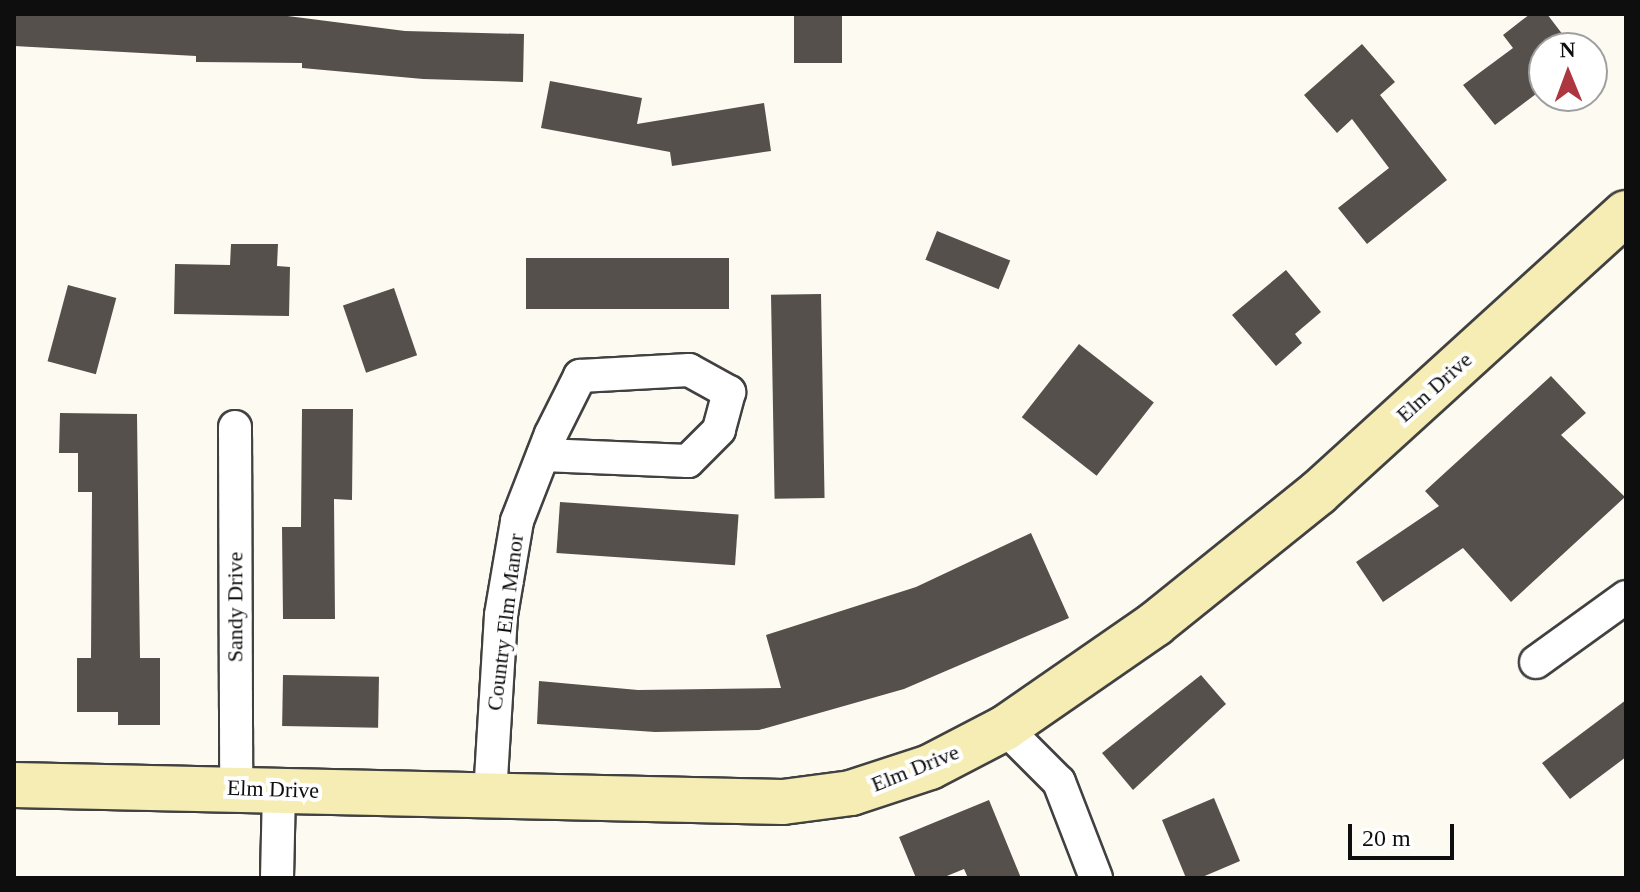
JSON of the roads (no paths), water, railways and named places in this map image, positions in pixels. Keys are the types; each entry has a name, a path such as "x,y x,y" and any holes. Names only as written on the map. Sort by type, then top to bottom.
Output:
{"street":[{"name":"Elm Drive","path":"14,785 783,802 851,793 930,767 1005,728 1155,624 1318,493 1626,213"},
{"name":"Country Elm Manor","path":"490,795 501,615 517,521 543,455 580,376 689,370 729,392 719,430 688,461 543,455"},
{"name":"Sandy Drive","path":"235,427 236,788"},
{"path":"1536,662 1626,597"},
{"path":"1005,728 1059,782 1096,878"},
{"path":"277,878 279,789"}]}
